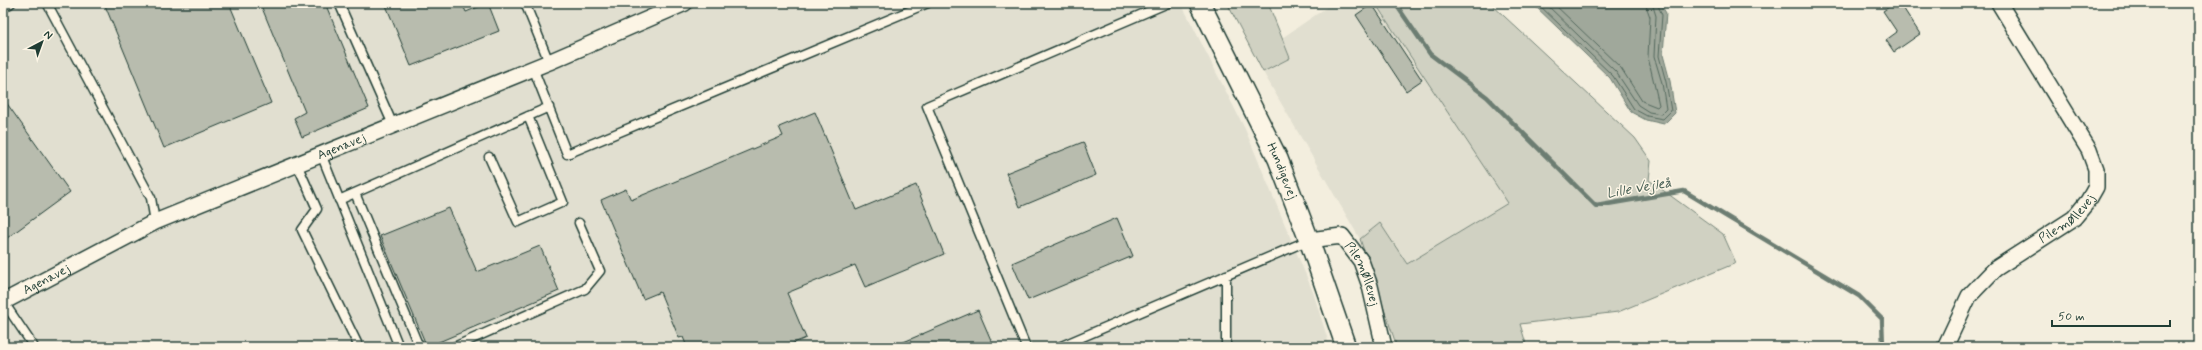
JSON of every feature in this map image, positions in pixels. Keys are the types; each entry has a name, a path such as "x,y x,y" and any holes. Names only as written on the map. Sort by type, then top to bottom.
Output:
{"street":[{"name":"Hundigevej","path":"1200,3 1278,159 1309,240 1346,347"},
{"name":"Pilemøllevej","path":"1945,347 1969,296 1995,269 2074,218 2088,201 2096,187 2096,169 2089,150 2000,3"},
{"name":"Agenavej","path":"3,302 155,222 549,62 677,5"},
{"name":"Pilemøllevej","path":"1309,240 1342,236 1360,261 1370,286 1384,347"}],"lane":[{"path":"3,8 11,3"},
{"path":"47,3 151,198 155,222"},
{"path":"340,3 393,125"},
{"path":"525,3 549,62"},
{"path":"533,68 566,154 928,3"},
{"path":"1026,347 927,106 1168,3"},
{"path":"339,200 549,107"},
{"path":"489,157 518,222 563,202 528,116"},
{"path":"322,154 339,200 400,347"},
{"path":"297,164 317,209 302,230 359,347"},
{"path":"355,193 417,342 422,347"},
{"path":"454,347 585,290 600,271 579,223"},
{"path":"1059,347 1309,240"},
{"path":"1226,275 1226,347"},
{"path":"3,302 34,347"}],"shaded area":[{"path":"3,3 1181,3 1245,129 1313,292 1330,347 3,347"},
{"path":"1227,3 1268,3 1290,58 1263,72"},
{"path":"1333,3 1375,3 1508,203 1407,264 1380,223 1360,239 1263,72 1290,58 1282,38"},
{"path":"1375,3 1490,3 1635,138 1651,161 1649,180 1723,234 1736,263 1618,312 1520,324 1527,347 1397,347 1360,239 1380,223 1407,264 1508,203"}],"water":[{"path":"1532,3 1660,3 1666,13 1663,55 1670,81 1675,113 1664,124 1646,120 1631,112 1610,78"}],"building":[{"path":"104,3 229,3 271,103 164,148"},
{"path":"260,3 325,3 369,108 302,137 294,118 305,112"},
{"path":"385,3 462,3 466,12 488,3 499,31 411,66"},
{"path":"1895,3 1900,3 1920,34 1894,52 1886,40 1897,32 1883,11"},
{"path":"1372,4 1422,80 1406,91 1356,15"},
{"path":"3,98 70,192 3,241"},
{"path":"815,112 856,210 916,185 944,254 865,287 855,265 787,293 806,338 784,347 687,347 683,337 679,338 660,292 643,299 601,200 626,189 631,200 783,136 779,127"},
{"path":"1083,142 1096,175 1020,207 1006,173"},
{"path":"449,208 477,272 540,246 559,291 427,347 380,236"},
{"path":"1117,218 1133,256 1028,300 1012,263"},
{"path":"978,310 994,347 892,347"}],"waterway":[{"name":"Lille Vejleå","path":"1395,3 1430,54 1487,97 1596,206 1684,191 1859,296 1882,319 1883,347"}]}
